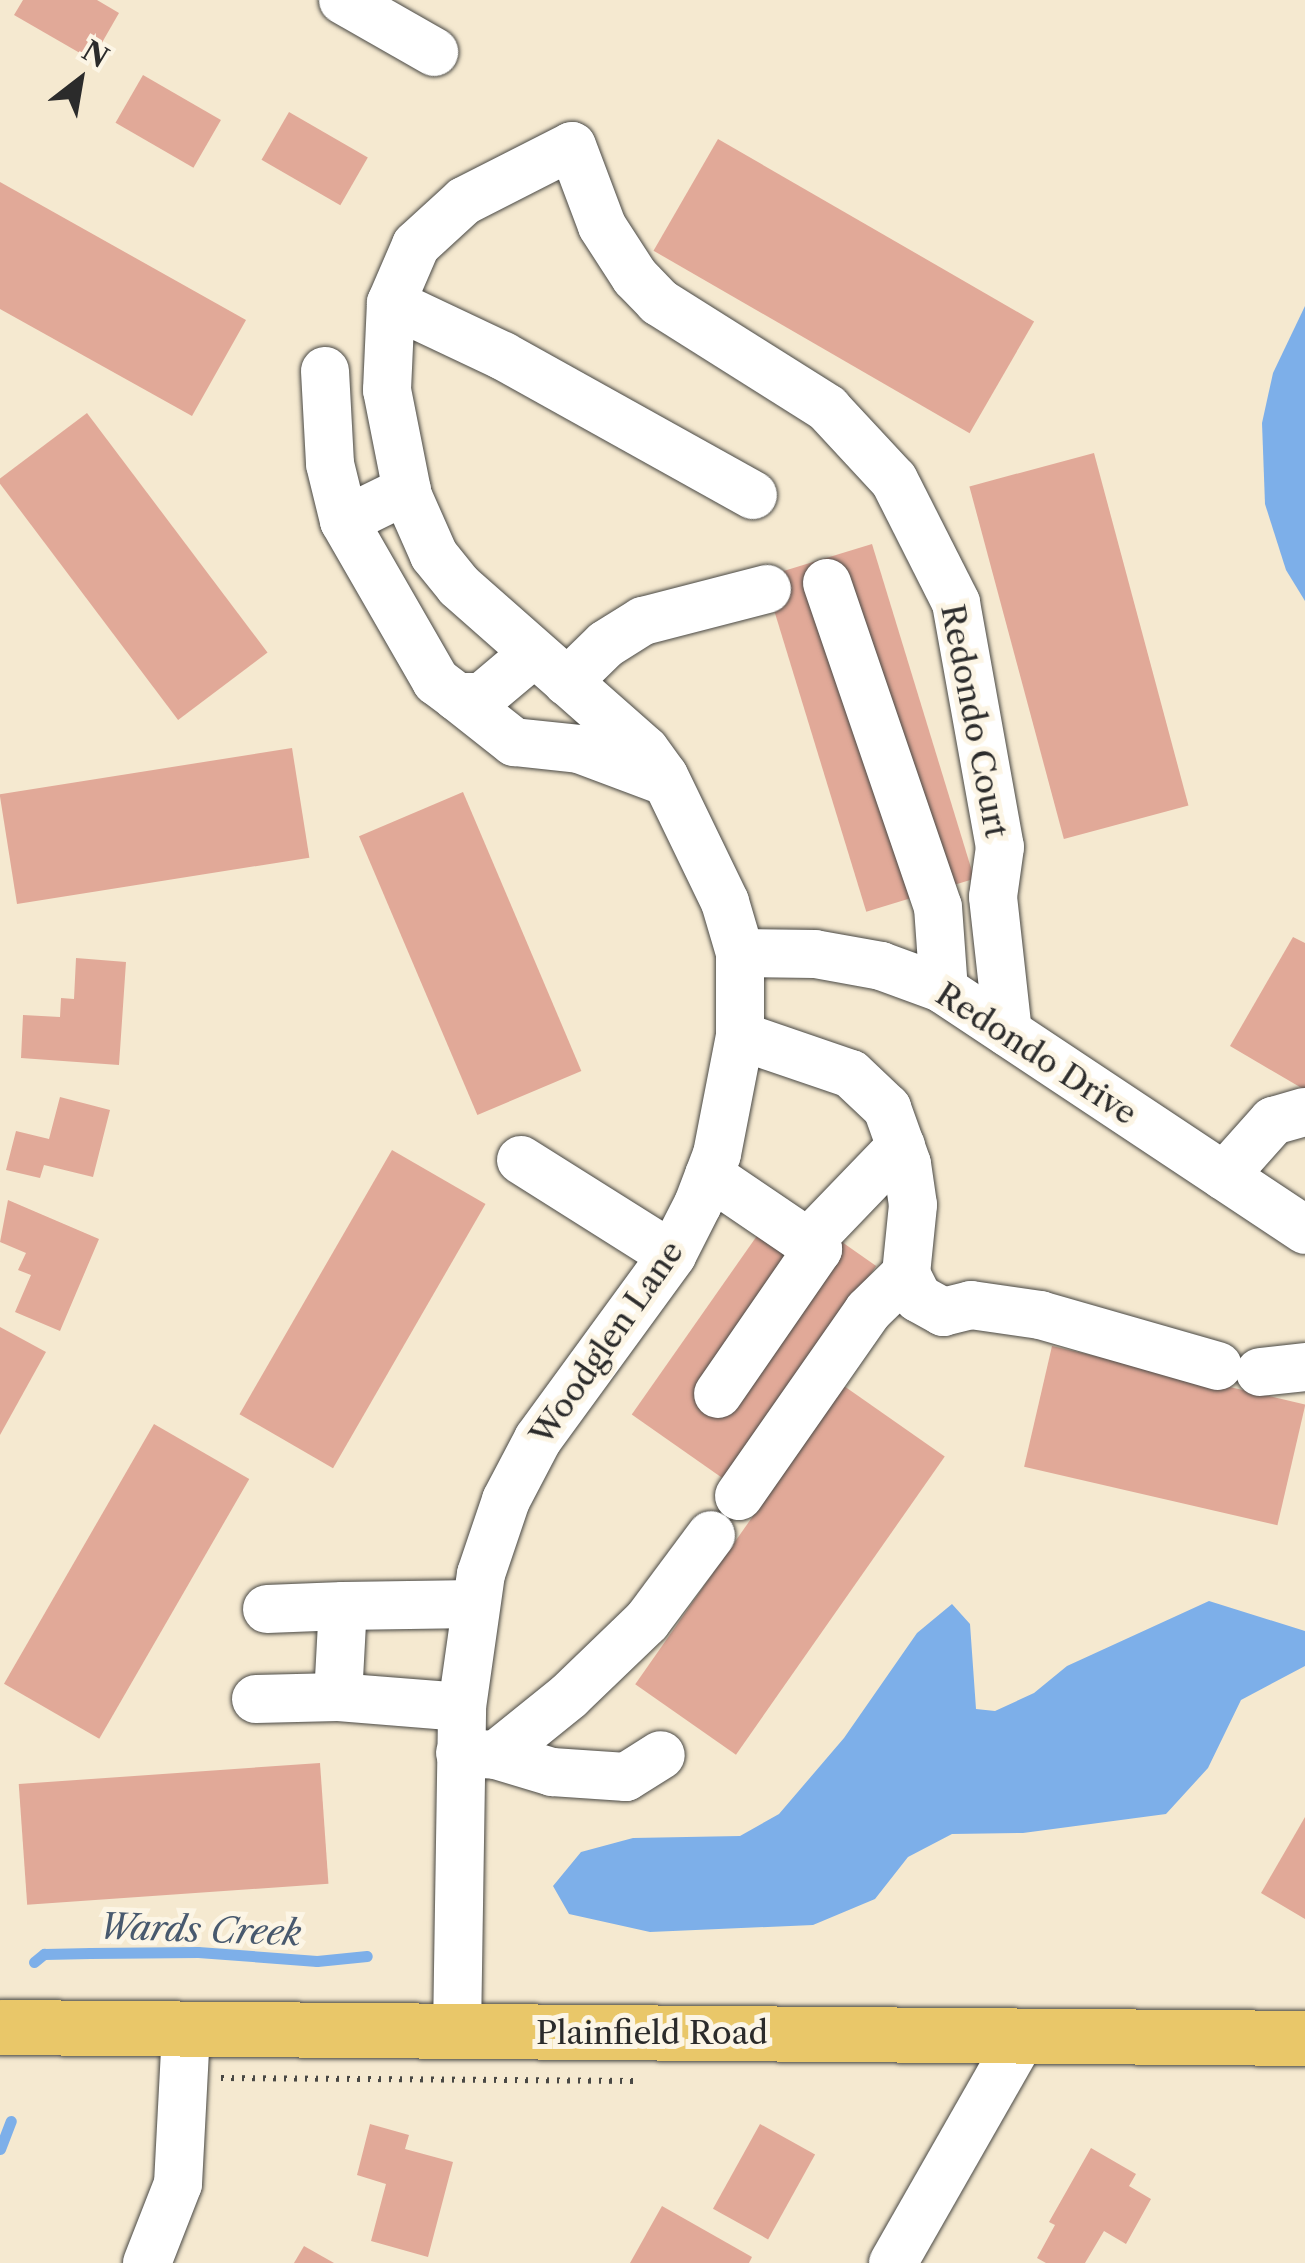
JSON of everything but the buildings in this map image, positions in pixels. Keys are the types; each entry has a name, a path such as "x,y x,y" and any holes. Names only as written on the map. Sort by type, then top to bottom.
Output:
{"main road":[{"name":"Plainfield Road","path":"0,2026 1305,2038"}],"street":[{"path":"343,0 434,52"},
{"name":"Woodglen Lane","path":"457,2032 478,1754 462,1707 475,1604 506,1500 538,1439 672,1255 709,1175 740,1036 740,954 726,902 668,783 645,750 550,668 434,555 407,490 387,390 390,303 416,245 464,201 572,146"},
{"name":"Redondo Court","path":"572,146 602,226 635,277 659,302 827,408 873,451 956,603 1000,848 993,897 1008,1032"},
{"path":"390,303 558,387 753,495"},
{"path":"325,370 330,464 344,522 436,681 514,742 579,748 668,783"},
{"path":"344,522 407,490"},
{"path":"827,583 938,907 944,990"},
{"path":"457,697 482,697 606,644 643,621 767,589"},
{"name":"Redondo Drive","path":"740,954 814,954 882,966 944,990 1305,1230"},
{"path":"740,1036 852,1074 888,1108 901,1146 912,1204 906,1274 918,1298 942,1312 971,1305 1040,1315 1261,1368"},
{"path":"1224,1176 1280,1116 1305,1112"},
{"path":"822,1228 901,1146"},
{"path":"521,1160 672,1255"},
{"path":"709,1175 818,1249 718,1394"},
{"path":"738,1496 868,1311 906,1274"},
{"path":"478,1754 647,1620 711,1535"},
{"path":"267,1609 475,1604"},
{"path":"338,1696 343,1606"},
{"path":"256,1698 338,1696 462,1707"},
{"path":"478,1754 552,1772 626,1777 661,1755"},
{"path":"147,2263 178,2184 186,2029"},
{"path":"893,2263 1023,2035"}],"water":[{"path":"1305,306 1305,601 1286,570 1265,504 1262,423 1273,373"},
{"path":"1209,1601 1305,1631 1305,1666 1241,1700 1208,1768 1166,1814 1023,1833 952,1834 908,1857 875,1899 813,1925 650,1932 569,1914 553,1886 581,1852 633,1838 740,1836 779,1814 844,1738 917,1633 952,1604 970,1624 976,1709 995,1711 1034,1693 1067,1666"}],"waterway":[{"name":"Wards Creek","path":"34,1962 44,1954 90,1953 198,1952 317,1961 367,1956"},
{"name":"Wards Creek","path":"0,2149 11,2121"}]}
